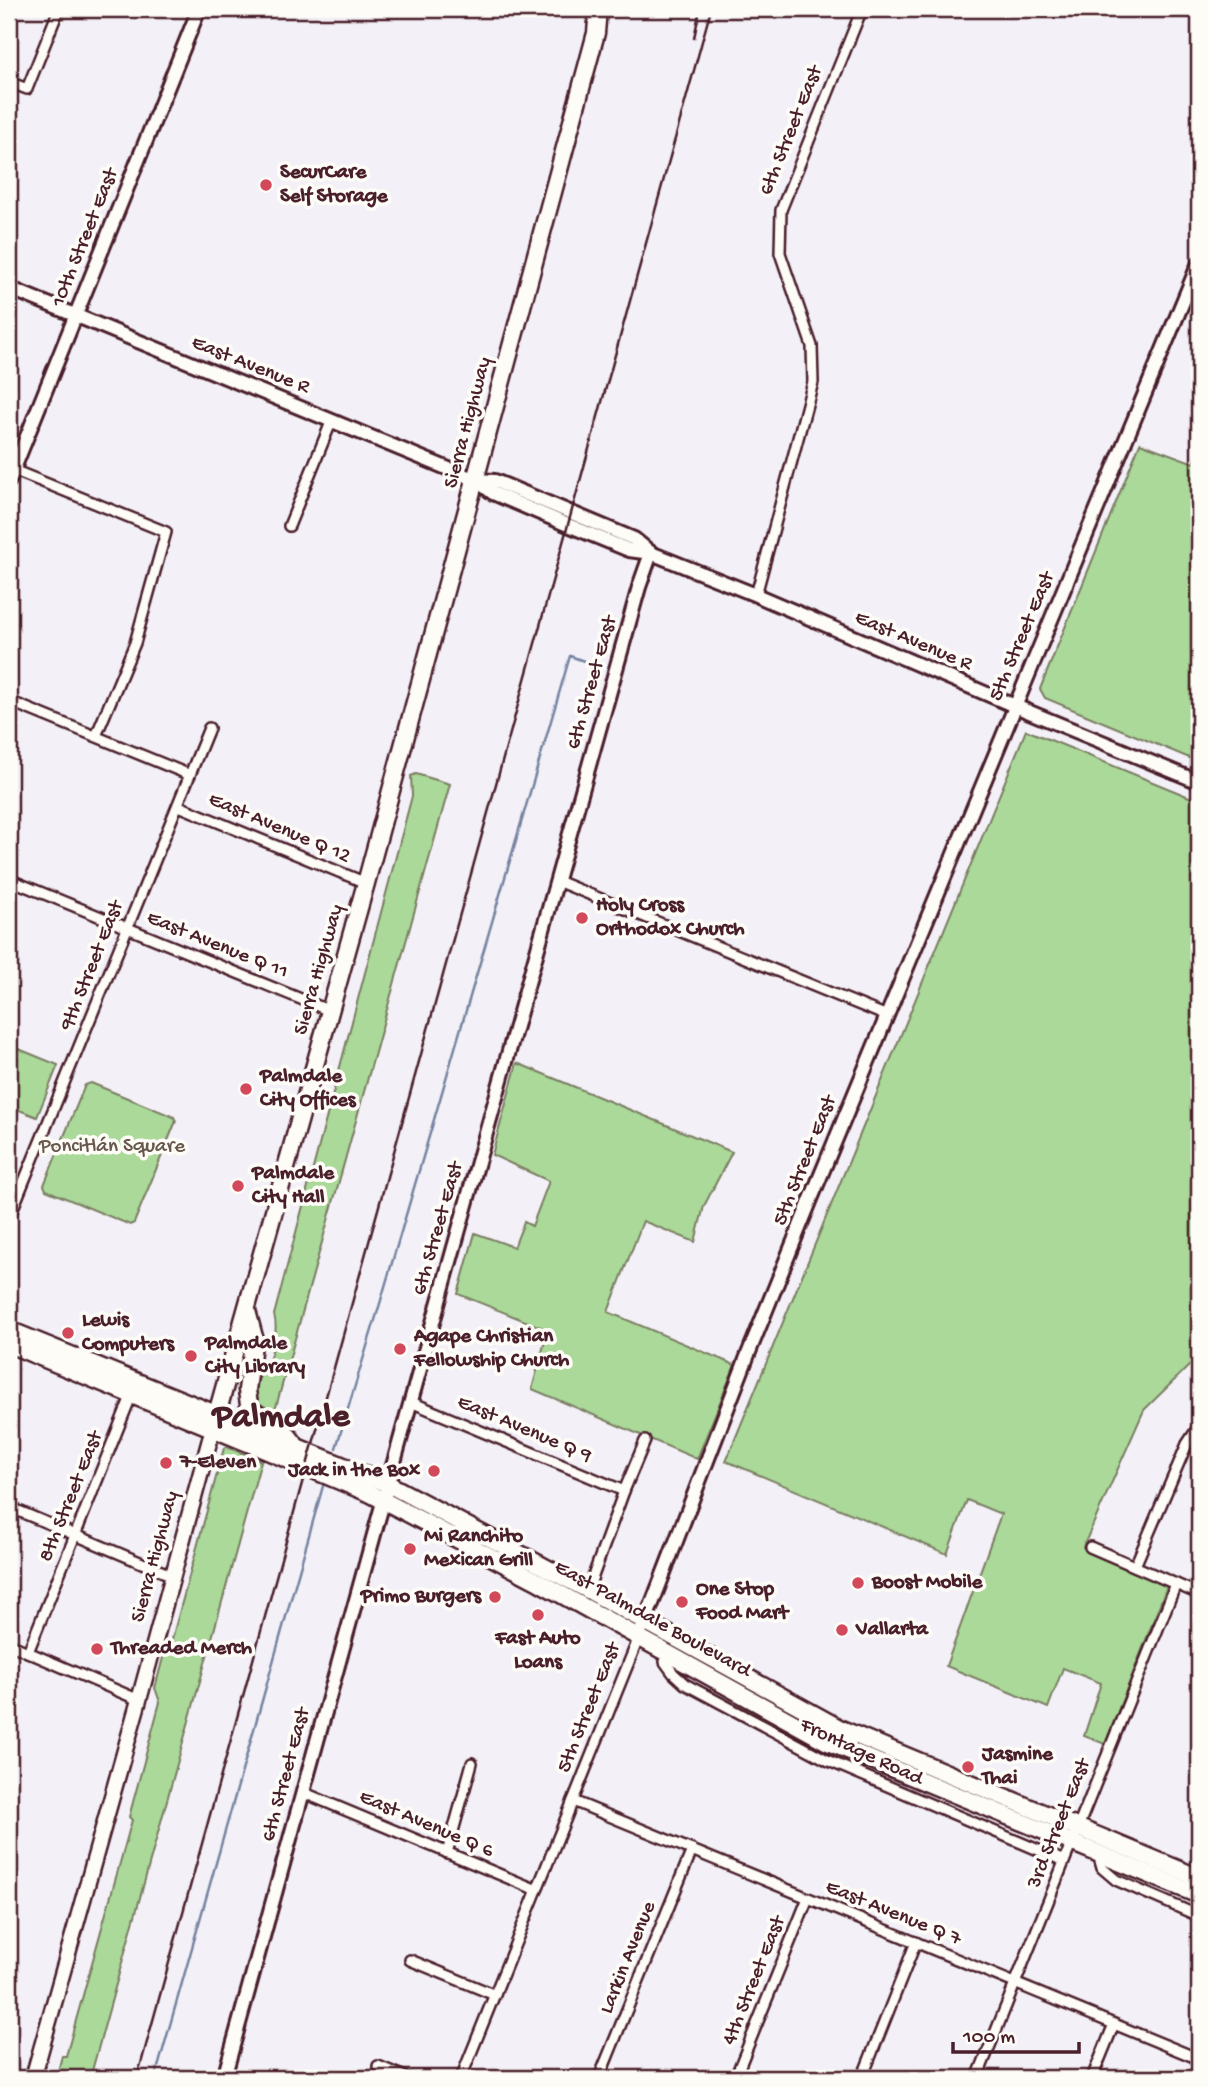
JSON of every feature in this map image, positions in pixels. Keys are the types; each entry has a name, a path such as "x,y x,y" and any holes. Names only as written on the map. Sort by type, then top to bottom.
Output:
{"highway":[{"name":"Sierra Highway","path":"596,33 598,9"},
{"name":"Sierra Highway","path":"215,1421 366,883 596,33 607,9"},
{"path":"247,1311 254,1337 247,1390 249,1405 253,1411 283,1430 295,1446"},
{"name":"East Palmdale Boulevard","path":"9,1330 215,1421 384,1501 863,1740 1074,1835 1097,1852 1199,1895"},
{"name":"East Palmdale Boulevard","path":"9,1344 132,1394 295,1446 388,1484 588,1590 667,1652 826,1741 1074,1835 1199,1878"}],"main road":[{"name":"Sierra Highway","path":"33,2078 215,1421"}],"street":[{"path":"9,82 27,89 60,9"},
{"name":"10th Street East","path":"11,476 199,9"},
{"name":"6th Street East","path":"756,595 813,382 812,346 780,253 781,210 862,9"},
{"name":"5th Street East","path":"461,2078 642,1630 743,1368 1199,263"},
{"name":"East Avenue R","path":"9,288 476,480 495,481 518,490 634,539 651,553 1199,782"},
{"path":"289,526 332,420"},
{"path":"11,476 166,532 135,643 96,736"},
{"name":"6th Street East","path":"223,2078 639,587 651,553"},
{"name":"East Avenue Q 12","path":"9,701 190,775"},
{"name":"9th Street East","path":"9,1218 13,1193 127,928 209,728"},
{"name":"East Avenue Q 12","path":"178,806 366,883"},
{"name":"East Avenue Q 11","path":"13,881 330,1012"},
{"path":"557,881 887,1016"},
{"name":"8th Street East","path":"28,1652 132,1394"},
{"name":"East Avenue Q 9","path":"411,1402 624,1491"},
{"path":"1135,1566 1187,1444 1199,1426"},
{"path":"588,1590 645,1441"},
{"path":"9,1507 173,1576"},
{"path":"1090,1547 1199,1594"},
{"name":"3rd Street East","path":"977,2078 1176,1584"},
{"path":"9,1644 139,1700"},
{"name":"Frontage Road","path":"667,1652 665,1662 685,1684 776,1734 829,1761 1064,1861"},
{"path":"447,1853 472,1763"},
{"name":"East Avenue Q 6","path":"302,1792 537,1890"},
{"name":"East Avenue Q 7","path":"573,1801 1199,2059"},
{"name":"Larkin Avenue","path":"599,2078 692,1850"},
{"path":"1097,1852 1102,1868 1116,1880 1199,1916"},
{"name":"4th Street East","path":"735,2078 808,1898"},
{"path":"862,2078 916,1942"},
{"path":"411,1960 495,1995"},
{"path":"1092,2078 1114,2024"},
{"path":"378,2066 407,2078"}],"green space":[{"path":"1140,443 1194,463 1199,451 1199,762 1045,698 1040,689"},
{"path":"1026,730 1199,801 1199,1356 1144,1410 1083,1547 1167,1586 1105,1744 1084,1736 1101,1683 1063,1668 1048,1708 946,1666 1001,1514 967,1500 947,1554 726,1461"},
{"path":"416,774 450,784 274,1414 262,1408 255,1388 272,1349 274,1315 412,796 411,776"},
{"path":"9,1045 58,1065 37,1117 9,1106"},
{"path":"517,1063 732,1152 704,1206 695,1242 643,1221 608,1312 735,1365 697,1459 532,1389 548,1330 458,1294 475,1233 514,1247 524,1222 532,1226 549,1181 492,1155"},
{"name":"Poncitlán Square","path":"91,1083 174,1117 176,1121 134,1223 130,1225 46,1190 44,1185 85,1085"},
{"path":"224,1448 261,1461 90,2078 56,2078 62,2056 66,2056 132,1820 129,1817 160,1702 155,1688 165,1650 169,1650"}],"waterway":[{"path":"336,1448 570,656 598,666"},
{"path":"155,2078 323,1486"}],"railway":[{"path":"694,38 700,9"},
{"path":"137,2078 711,9"}],"place":[{"name":"SecurCare Self Storage","path":"266,185"},
{"name":"Holy Cross Orthodox Church","path":"582,918"},
{"name":"Palmdale City Offices","path":"246,1089"},
{"name":"Palmdale City Hall","path":"238,1186"},
{"name":"Lewis Computers","path":"68,1333"},
{"name":"Agape Christian Fellowship Church","path":"400,1349"},
{"name":"Palmdale City Library","path":"191,1356"},
{"name":"7-Eleven","path":"166,1463"},
{"name":"Jack in the Box","path":"434,1471"},
{"name":"Mi Ranchito Mexican Grill","path":"410,1549"},
{"name":"Boost Mobile","path":"858,1583"},
{"name":"Primo Burgers","path":"495,1597"},
{"name":"One Stop Food Mart","path":"682,1602"},
{"name":"Fast Auto Loans","path":"538,1615"},
{"name":"Vallarta","path":"842,1630"},
{"name":"Threaded Merch","path":"97,1649"},
{"name":"Jasmine Thai","path":"968,1767"}],"district":[{"name":"Palmdale","path":"281,1418"}]}
